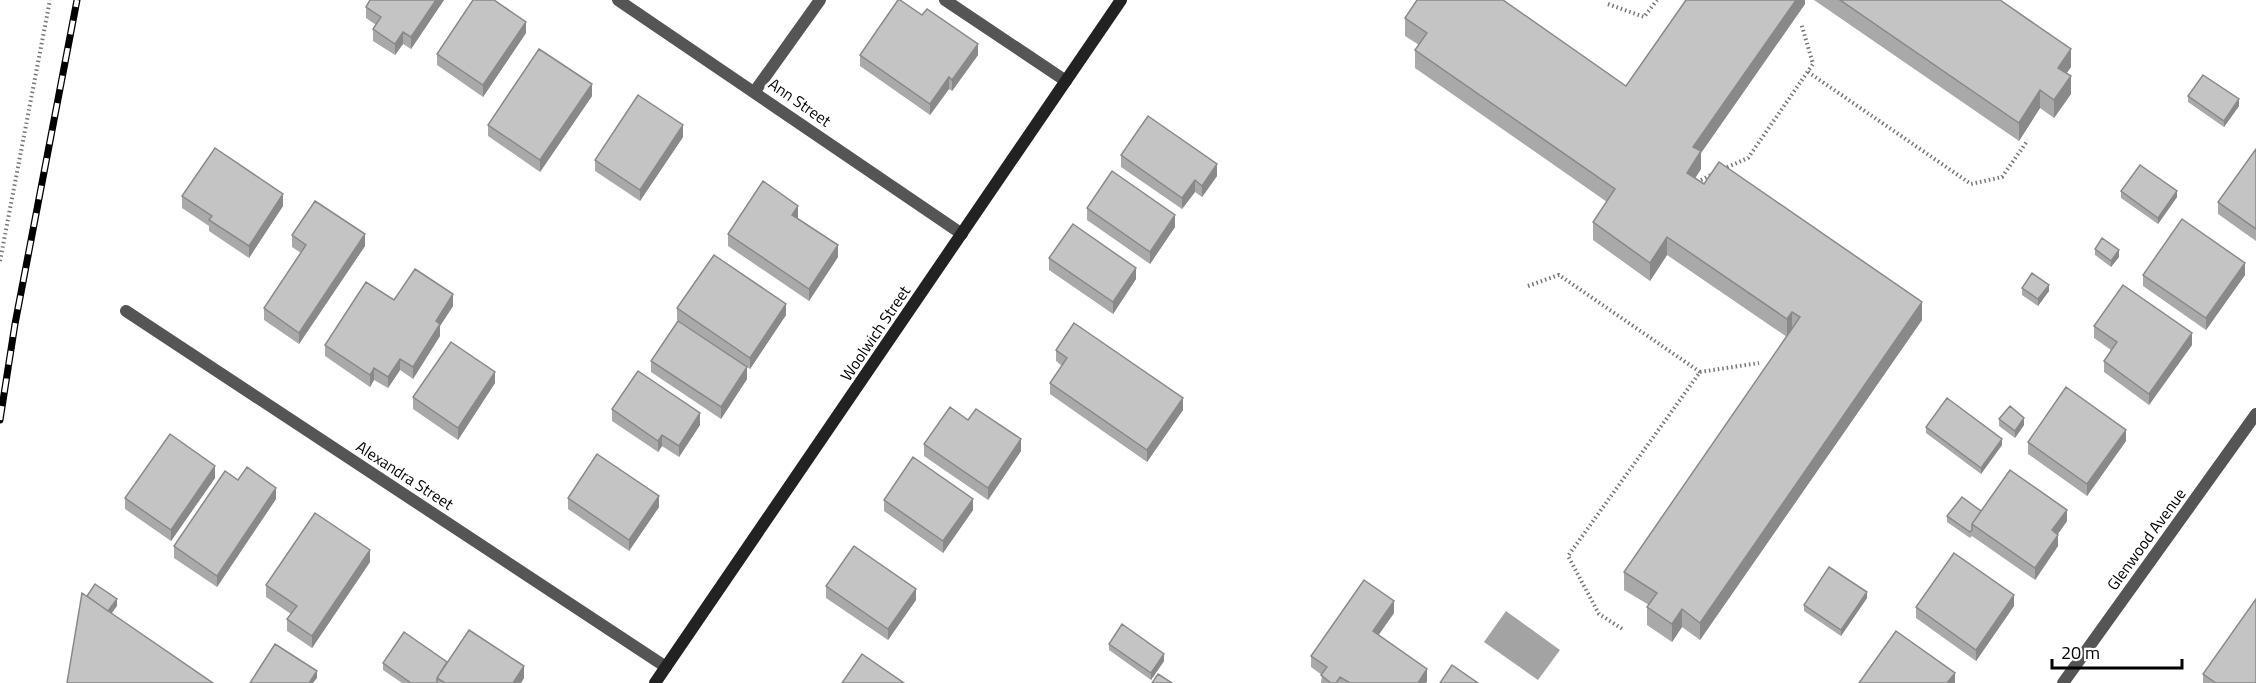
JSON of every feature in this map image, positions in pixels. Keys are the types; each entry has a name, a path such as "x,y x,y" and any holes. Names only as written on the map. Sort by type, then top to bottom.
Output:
{"main road":[{"name":"Woolwich Street","path":"655,683 1121,0"}],"street":[{"name":"Ann Street","path":"618,0 755,91 962,234"},
{"path":"755,91 820,0"},
{"path":"945,0 1066,81"},
{"name":"Alexandra Street","path":"126,310 666,667"},
{"name":"Glenwood Avenue","path":"2063,683 2256,414"}],"path":[{"path":"0,261 50,0"},
{"path":"1608,4 1644,17 1657,0"},
{"path":"1701,180 1748,158 1808,72 1813,64 1801,23"},
{"path":"1808,72 1971,183 2002,177 2028,140"},
{"path":"1528,286 1559,275 1700,372 1759,363"},
{"path":"1624,630 1599,614 1568,556 1700,372"}],"shaded area":[{"path":"1506,611 1560,650 1538,680 1484,642"}],"building":[{"path":"370,0 436,0 411,37 403,32 395,44 373,29 381,17 366,7"},
{"path":"473,0 494,0 526,22 483,85 437,54"},
{"path":"898,0 922,15 927,9 978,44 952,80 949,77 930,104 860,55"},
{"path":"1417,0 1503,0 1626,86 1686,0 1796,0 1693,147 1701,151 1687,173 1704,184 1719,162 1922,302 1700,623 1682,609 1672,624 1647,607 1657,593 1624,572 1800,317 1792,312 1787,319 1667,237 1650,263 1593,222 1615,189 1415,50 1427,33 1405,18"},
{"path":"1840,0 2000,0 2071,49 2058,68 2071,76 2054,100 2040,90 2019,123"},
{"path":"539,49 592,84 540,160 488,125"},
{"path":"2203,75 2239,99 2224,121 2188,96"},
{"path":"638,95 683,125 640,190 595,160"},
{"path":"1148,116 1217,164 1202,186 1195,180 1182,198 1121,155"},
{"path":"215,148 283,194 249,246 209,220 212,216 182,196"},
{"path":"2256,149 2256,229 2218,202"},
{"path":"2140,165 2177,191 2158,218 2121,191"},
{"path":"1112,171 1175,215 1150,252 1087,208"},
{"path":"763,181 798,206 792,215 838,245 809,289 728,234"},
{"path":"315,201 365,234 299,333 264,308 306,245 292,235"},
{"path":"2182,219 2245,263 2206,318 2143,275"},
{"path":"1073,224 1136,268 1113,302 1049,258"},
{"path":"2102,238 2119,250 2111,261 2095,249"},
{"path":"714,255 786,304 750,358 677,308"},
{"path":"415,269 453,294 436,321 440,324 413,367 400,359 388,377 374,368 370,375 325,345 366,282 394,300"},
{"path":"2032,273 2049,285 2038,299 2022,288"},
{"path":"2123,285 2192,333 2149,394 2104,361 2117,342 2094,326"},
{"path":"678,321 747,367 721,407 651,361"},
{"path":"1074,323 1183,398 1147,450 1050,383 1067,358 1056,350"},
{"path":"451,342 495,372 458,428 413,397"},
{"path":"638,371 700,413 679,446 662,435 658,441 612,409"},
{"path":"2066,387 2126,430 2087,484 2028,442"},
{"path":"1947,398 2002,439 1981,468 1926,427"},
{"path":"2010,406 2024,418 2015,431 1999,419"},
{"path":"950,407 968,420 976,409 1021,439 988,488 924,444"},
{"path":"170,434 215,466 171,530 125,498"},
{"path":"597,454 659,496 629,540 568,498"},
{"path":"913,457 973,499 943,541 884,500"},
{"path":"247,467 276,488 217,576 174,546 225,471 238,480"},
{"path":"2010,470 2067,510 2052,530 2058,535 2035,568 1972,524"},
{"path":"1962,497 1981,511 1972,524 1970,532 1947,516"},
{"path":"315,513 370,550 312,636 287,619 297,606 266,585"},
{"path":"854,546 916,589 888,629 826,586"},
{"path":"1954,553 2014,595 1976,650 1916,607"},
{"path":"1829,567 1867,592 1841,630 1804,605"},
{"path":"1364,580 1394,601 1373,631 1427,669 1418,683 1350,683 1340,677 1336,683 1331,683 1321,675 1327,667 1311,656"},
{"path":"95,584 117,599 108,611 87,596"},
{"path":"82,593 213,683 67,683"},
{"path":"2256,599 2256,683 2216,683 2203,674"},
{"path":"1122,624 1164,654 1151,673 1109,644"},
{"path":"469,630 524,666 513,683 445,683 437,678"},
{"path":"1896,631 1955,673 1947,683 1859,683"},
{"path":"404,632 447,662 437,678 437,683 411,683 383,663"},
{"path":"275,644 317,671 309,683 250,683"},
{"path":"862,654 904,683 842,683"},
{"path":"1452,665 1478,683 1440,683"},
{"path":"1158,674 1172,683 1152,683"}],"railway":[{"path":"0,420 15,324 77,0"}]}
